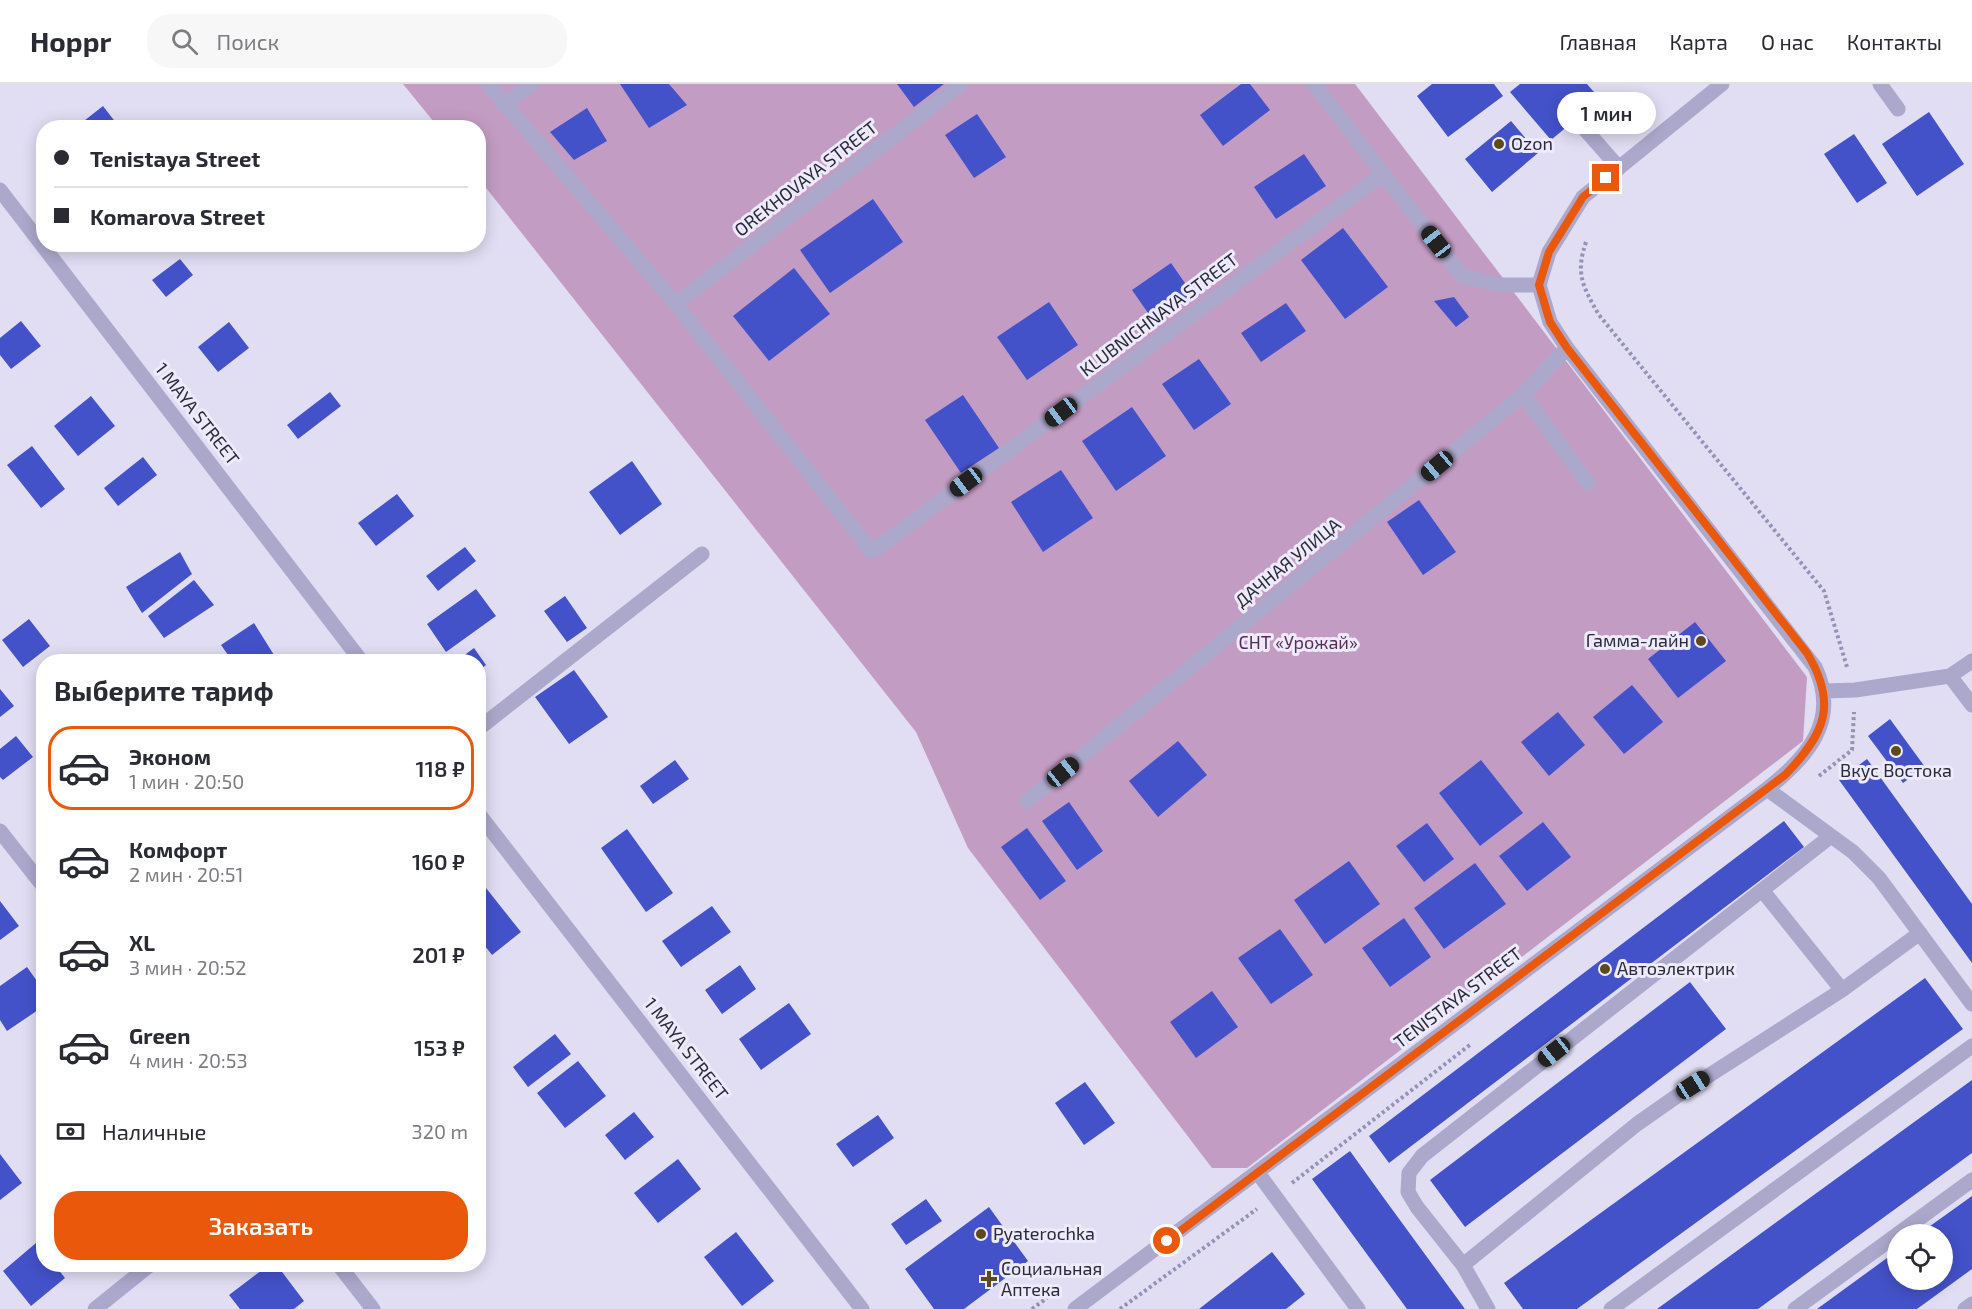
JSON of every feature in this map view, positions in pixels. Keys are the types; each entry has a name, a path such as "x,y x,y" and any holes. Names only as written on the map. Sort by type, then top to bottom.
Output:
{"street":[{"path":"488,84 676,304"},
{"path":"504,105 532,84"},
{"name":"OREKHOVAYA STREET","path":"676,304 961,84"},
{"path":"1314,84 1462,276 1500,285 1539,285"},
{"path":"1722,84 1583,197 1549,252 1539,285 1550,322 1567,348 1807,653 1825,691 1855,690 1950,676 1972,661"},
{"path":"1880,84 1898,109"},
{"path":"1576,119 1619,168"},
{"name":"KLUBNICHNAYA STREET","path":"676,304 872,552 1383,174"},
{"name":"1 MAYA STREET","path":"0,190 36,237"},
{"name":"1 MAYA STREET","path":"48,252 356,654"},
{"name":"ДАЧНАЯ УЛИЦА","path":"1027,801 1523,395 1567,348"},
{"path":"1523,395 1588,483"},
{"path":"486,723 702,554"},
{"path":"1950,676 1972,705"},
{"name":"TENISTAYA STREET","path":"1076,1309 1785,775 1812,745 1820,726 1825,691"},
{"path":"1767,789 1831,836 1880,878 1972,1004"},
{"name":"1 MAYA STREET","path":"486,823 862,1309"},
{"path":"0,831 36,876"},
{"path":"1488,1309 1463,1265 1417,1207 1408,1192 1409,1173 1422,1156 1831,836"},
{"path":"1762,890 1842,990"},
{"path":"1463,1265 1637,1124 1842,990 1920,933"},
{"path":"1611,1309 1972,1046"},
{"path":"1258,1173 1358,1309"},
{"path":"1795,1309 1972,1180"},
{"path":"95,1309 141,1272"},
{"path":"344,1272 373,1309"},
{"path":"1965,1309 1972,1304"}],"path":[{"path":"1587,238 1581,256 1581,284 1599,315 1824,591 1855,690"},
{"path":"1032,1309 1047,1298"}],"green space":[{"name":"СНТ «Урожай»","path":"403,84 1355,84 1807,677 1803,741 1247,1168 1212,1168 968,848 916,732 486,188 486,120 432,120"}],"building":[{"path":"620,84 669,84 687,105 649,128"},
{"path":"897,84 944,84 914,107"},
{"path":"1241,84 1250,84 1270,110 1223,146 1200,115"},
{"path":"1432,84 1494,84 1503,96 1448,137 1417,96"},
{"path":"1520,84 1587,84 1600,99 1551,140 1510,92"},
{"path":"103,106 114,120 85,120"},
{"path":"587,108 607,141 574,160 550,132"},
{"path":"1929,112 1964,164 1917,196 1882,144"},
{"path":"977,114 1006,157 974,178 945,135"},
{"path":"1511,121 1538,153 1492,192 1465,159"},
{"path":"1854,134 1887,183 1857,203 1824,154"},
{"path":"1304,154 1326,186 1276,219 1254,187"},
{"path":"873,199 903,242 830,293 800,250"},
{"path":"1343,228 1388,287 1345,319 1301,260"},
{"path":"180,259 193,275 166,297 152,280"},
{"path":"1171,263 1194,296 1155,323 1132,290"},
{"path":"794,268 830,314 769,361 733,316"},
{"path":"1454,297 1469,317 1456,327 1434,301"},
{"path":"1049,302 1078,345 1027,380 997,337"},
{"path":"1286,303 1306,331 1261,362 1241,333"},
{"path":"21,321 41,346 11,369 0,355 0,338"},
{"path":"229,322 249,348 218,372 198,347"},
{"path":"1199,359 1231,404 1194,430 1162,384"},
{"path":"330,392 341,406 298,439 287,425"},
{"path":"963,395 999,448 961,473 925,420"},
{"path":"91,396 115,426 78,456 54,426"},
{"path":"1132,407 1166,456 1116,491 1082,441"},
{"path":"32,446 65,489 41,508 7,465"},
{"path":"143,457 157,475 118,506 104,488"},
{"path":"632,461 662,504 620,535 589,492"},
{"path":"1061,470 1093,518 1043,552 1011,502"},
{"path":"397,494 414,516 376,546 358,523"},
{"path":"1419,500 1456,552 1423,575 1387,522"},
{"path":"465,547 476,561 438,591 426,576"},
{"path":"180,552 192,574 142,613 126,587"},
{"path":"194,580 214,605 164,638 148,616"},
{"path":"476,589 496,616 446,652 427,624"},
{"path":"565,596 587,628 567,642 544,611"},
{"path":"29,619 50,646 40,654 36,654 36,657 23,667 2,640"},
{"path":"1695,622 1726,661 1678,698 1648,659"},
{"path":"254,623 273,654 227,654 221,645"},
{"path":"474,648 478,654 466,654"},
{"path":"574,670 608,717 569,744 535,697"},
{"path":"1632,685 1663,722 1624,754 1593,717"},
{"path":"0,689 14,706 0,717"},
{"path":"1558,712 1585,745 1549,776 1521,742"},
{"name":"Вкус Востока","path":"1890,719 1925,767 1903,783 1868,736"},
{"path":"16,736 33,757 3,780 0,777 0,749"},
{"path":"1178,741 1207,775 1158,817 1129,781"},
{"path":"1867,759 1972,904 1972,963 1839,780"},
{"path":"675,760 689,779 653,804 640,786"},
{"path":"1481,760 1523,813 1480,846 1439,793"},
{"path":"1069,802 1103,851 1077,870 1042,821"},
{"path":"1784,821 1804,847 1389,1163 1369,1136"},
{"path":"1543,822 1571,857 1527,891 1499,856"},
{"path":"1427,823 1454,859 1424,882 1396,846"},
{"path":"1027,828 1066,881 1040,900 1001,847"},
{"path":"627,829 673,893 646,912 601,848"},
{"path":"1349,861 1380,904 1325,944 1294,900"},
{"path":"1475,863 1506,904 1444,949 1414,908"},
{"path":"486,888 521,932 492,955 486,947"},
{"path":"0,901 19,926 0,940"},
{"path":"712,906 731,932 681,967 662,941"},
{"path":"1404,918 1431,957 1390,987 1362,948"},
{"path":"1280,929 1313,975 1271,1004 1238,958"},
{"path":"740,965 756,989 722,1014 705,990"},
{"path":"27,967 36,980 36,1011 7,1031 0,1020 0,986"},
{"path":"1925,978 1963,1029 1577,1309 1523,1309 1504,1283"},
{"path":"1690,982 1726,1029 1465,1227 1430,1180"},
{"path":"1212,991 1238,1027 1196,1058 1170,1022"},
{"path":"789,1003 811,1034 761,1070 739,1039"},
{"path":"555,1034 571,1054 528,1087 513,1067"},
{"path":"578,1061 606,1096 565,1128 537,1093"},
{"path":"1972,1080 1972,1153 1758,1309 1657,1309"},
{"path":"1085,1082 1115,1123 1084,1145 1055,1103"},
{"path":"634,1112 654,1137 625,1160 605,1135"},
{"path":"878,1115 894,1138 853,1167 836,1144"},
{"path":"1350,1151 1465,1309 1407,1309 1312,1179"},
{"path":"0,1154 22,1183 0,1200"},
{"path":"678,1159 701,1189 658,1223 634,1193"},
{"path":"1972,1196 1972,1269 1953,1283 1953,1224 1933,1224"},
{"path":"926,1199 942,1221 906,1245 891,1224"},
{"name":"Pyaterochka","path":"989,1207 1028,1261 964,1309 934,1309 905,1269"},
{"path":"736,1232 774,1281 742,1306 704,1257"},
{"path":"36,1243 36,1272 60,1272 65,1278 31,1306 3,1271"},
{"path":"1272,1252 1305,1294 1286,1309 1199,1309"},
{"path":"1887,1258 1887,1290 1943,1290 1917,1309 1817,1309"},
{"path":"259,1272 282,1272 304,1301 294,1309 240,1309 229,1295"}],"place":[{"name":"Ozon","path":"1499,144"},
{"name":"Гамма-лайн","path":"1701,641"},
{"name":"Вкус Востока","path":"1896,751"},
{"name":"Автоэлектрик","path":"1605,969"},
{"name":"Pyaterochka","path":"981,1234"},
{"name":"Социальная Аптека","path":"989,1279"}],"route":[{"path":"1167,1241 1785,775 1812,745 1820,726 1825,691 1807,653 1567,348 1550,322 1539,285 1549,252 1583,197 1606,178"}]}
